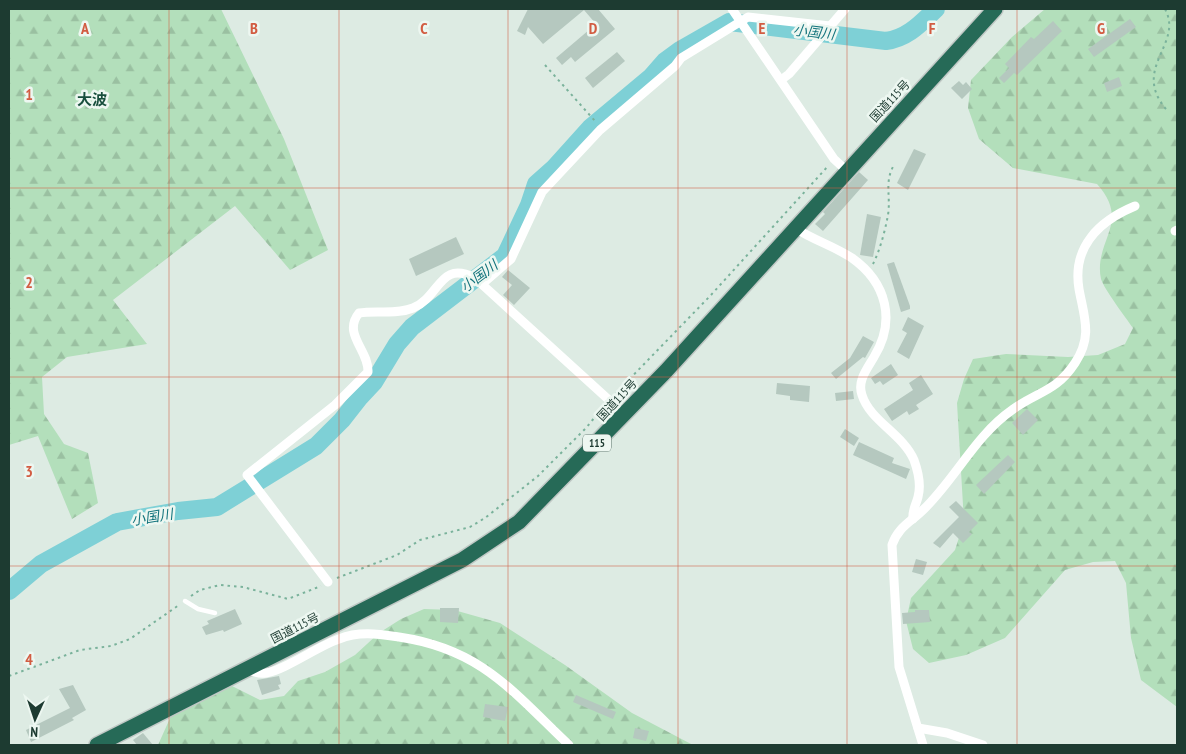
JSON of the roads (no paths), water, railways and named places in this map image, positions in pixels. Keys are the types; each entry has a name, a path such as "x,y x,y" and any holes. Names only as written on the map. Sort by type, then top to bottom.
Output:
{"highway":[{"name":"国道115号","path":"97,745 462,560 520,522 666,371 995,9"}],"street":[{"path":"732,9 834,159 846,171"},
{"path":"781,80 789,74 845,9"},
{"path":"482,284 511,259 542,192 602,128 676,66 681,58 741,20 752,16 830,26"},
{"path":"923,745 899,667 892,545 898,530 913,519 936,496 998,422 1012,410 1053,388 1076,362 1083,346 1086,325 1078,284 1082,250 1096,230 1106,221 1135,206"},
{"path":"795,228 852,258 866,271 883,298 887,319 883,342 863,375 861,394 867,406 899,438 914,460 919,489 912,513 913,519"},
{"path":"328,582 248,478 248,473 328,411 368,372 367,359 353,334 356,318 359,313 401,311 414,308 452,272 467,274 482,284 608,400"},
{"path":"247,669 266,673 338,639 356,634 422,641 465,656 492,673 569,745"},
{"path":"918,728 948,732 983,745"}],"lane":[{"path":"185,601 198,609 215,613"}],"waterway":[{"name":"小国川","path":"9,591 41,564 117,522 178,511 217,507 316,446 342,420 374,382 397,344 412,327 505,256 529,205 536,184 554,168 590,128 651,77 665,61 680,50 729,22 886,41 908,33 936,9"}],"district":[{"name":"大波","path":"92,100"}]}
